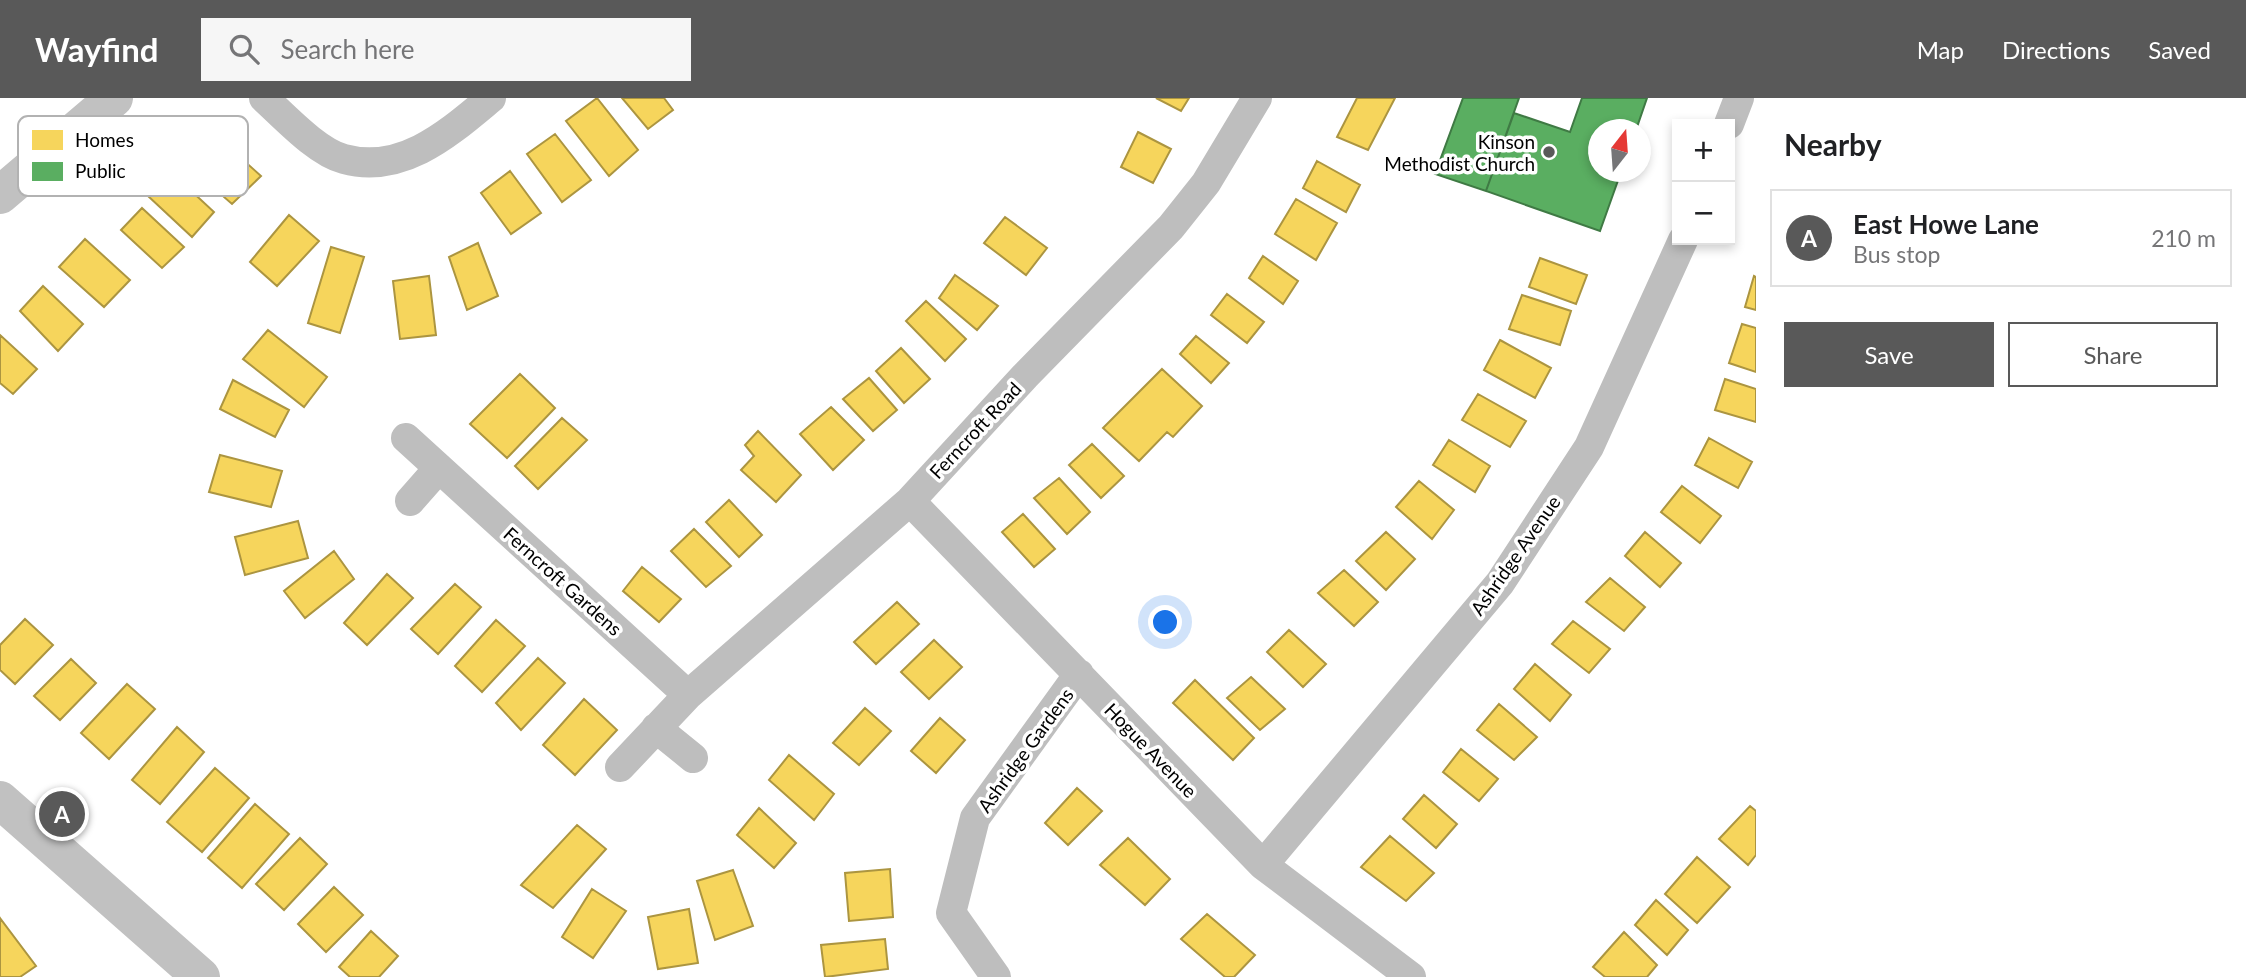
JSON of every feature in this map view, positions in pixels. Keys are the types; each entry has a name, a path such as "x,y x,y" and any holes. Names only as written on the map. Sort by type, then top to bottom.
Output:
{"street":[{"path":"93,116 114,98"},
{"path":"264,98 310,139 344,159 376,161 405,158 453,130 491,98"},
{"name":"Ferncroft Road","path":"620,767 688,695 910,501 1025,376 1171,227 1206,183 1257,98"},
{"path":"1731,119 1739,98"},
{"path":"0,195 18,180"},
{"name":"Ashridge Avenue","path":"1263,865 1500,583 1588,447 1681,245"},
{"name":"Ferncroft Gardens","path":"406,438 688,695"},
{"path":"410,501 439,468"},
{"name":"Hogue Avenue","path":"910,501 1263,865 1411,977"},
{"name":"Ashridge Gardens","path":"996,977 951,913 975,818 1079,674"},
{"path":"656,728 692,758"},
{"path":"0,800 201,977"}],"building: Homes":[{"path":"597,98 638,150 609,176 566,121"},
{"path":"622,98 664,98 673,110 648,129"},
{"path":"1156,98 1189,98 1181,111"},
{"path":"1357,98 1395,98 1368,150 1337,137"},
{"path":"1138,132 1171,149 1153,183 1121,167"},
{"path":"555,134 591,180 562,202 527,154"},
{"path":"1317,161 1360,185 1346,212 1303,188"},
{"path":"248,164 261,176 248,189"},
{"path":"510,171 541,213 511,234 481,193"},
{"path":"148,196 197,196 214,212 192,237"},
{"path":"223,196 240,196 232,204"},
{"path":"1296,199 1337,223 1316,260 1275,234"},
{"path":"142,208 184,247 162,268 121,230"},
{"path":"289,215 319,241 277,286 250,262"},
{"path":"1005,217 1047,248 1026,275 984,243"},
{"path":"85,239 130,280 104,307 59,267"},
{"path":"478,243 498,296 467,310 449,257"},
{"path":"331,247 364,257 340,333 308,323"},
{"path":"1263,256 1298,281 1283,304 1249,278"},
{"path":"1540,258 1587,275 1576,304 1529,287"},
{"path":"955,275 998,306 977,330 939,298"},
{"path":"429,276 436,335 400,339 393,281"},
{"path":"1754,276 1756,277 1756,310 1745,307"},
{"path":"43,286 83,324 58,351 20,311"},
{"path":"1227,294 1264,322 1247,343 1211,315"},
{"path":"1522,295 1571,311 1560,345 1509,329"},
{"path":"926,301 966,339 945,361 906,321"},
{"path":"1742,324 1756,328 1756,372 1729,363"},
{"path":"268,330 327,377 304,407 243,359"},
{"path":"0,335 37,369 13,394 0,383"},
{"path":"1196,336 1229,363 1211,383 1180,354"},
{"path":"1500,340 1551,368 1535,398 1484,370"},
{"path":"901,348 930,379 904,403 876,371"},
{"path":"1162,369 1202,406 1173,437 1167,432 1139,461 1103,428"},
{"path":"520,374 555,408 507,458 470,424"},
{"path":"869,378 897,410 873,431 843,399"},
{"path":"1725,379 1756,389 1756,422 1715,410"},
{"path":"233,380 289,410 275,437 220,409"},
{"path":"1478,394 1526,421 1510,447 1462,420"},
{"path":"831,407 864,440 833,470 800,434"},
{"path":"562,418 587,440 538,489 515,466"},
{"path":"758,431 801,475 776,502 741,470 754,456 745,445"},
{"path":"1709,438 1752,462 1738,488 1695,465"},
{"path":"1449,440 1490,466 1475,492 1433,465"},
{"path":"1092,444 1124,476 1101,498 1069,465"},
{"path":"220,455 282,471 271,507 209,492"},
{"path":"1059,478 1090,512 1067,534 1034,498"},
{"path":"1419,481 1454,510 1432,539 1396,507"},
{"path":"1682,486 1721,516 1700,543 1661,512"},
{"path":"729,500 762,535 739,557 706,522"},
{"path":"1023,514 1055,549 1034,567 1002,532"},
{"path":"298,521 308,558 245,575 235,537"},
{"path":"694,529 731,566 706,587 671,551"},
{"path":"1386,532 1415,559 1386,590 1356,561"},
{"path":"1645,532 1681,563 1660,587 1625,556"},
{"path":"334,551 354,579 305,618 284,591"},
{"path":"642,567 681,599 659,622 623,591"},
{"path":"1344,570 1378,602 1354,626 1318,593"},
{"path":"387,574 413,598 367,645 344,623"},
{"path":"1610,578 1645,607 1624,631 1586,602"},
{"path":"455,584 481,607 438,654 411,629"},
{"path":"897,602 919,624 876,664 854,642"},
{"path":"25,619 53,645 15,684 0,670 0,645"},
{"path":"496,620 525,646 482,692 455,666"},
{"path":"1573,621 1610,649 1589,673 1552,644"},
{"path":"1289,630 1326,664 1303,687 1267,652"},
{"path":"934,640 962,667 929,699 901,672"},
{"path":"538,658 565,683 521,730 496,703"},
{"path":"71,659 96,683 60,720 34,696"},
{"path":"1535,664 1571,695 1550,721 1514,689"},
{"path":"1251,677 1285,709 1260,730 1227,698"},
{"path":"1195,680 1254,738 1233,760 1173,703"},
{"path":"127,684 155,709 109,759 81,733"},
{"path":"584,699 617,730 575,775 543,745"},
{"path":"1499,704 1537,737 1514,760 1477,730"},
{"path":"865,708 891,731 859,765 833,743"},
{"path":"940,718 965,740 936,773 911,751"},
{"path":"177,727 204,752 160,804 132,780"},
{"path":"1461,749 1498,779 1479,801 1443,772"},
{"path":"789,755 834,794 814,820 769,780"},
{"path":"215,768 249,798 202,852 167,822"},
{"path":"1077,788 1102,811 1068,845 1045,823"},
{"path":"1424,795 1457,824 1436,848 1403,819"},
{"path":"255,804 289,834 242,888 208,858"},
{"path":"1750,806 1756,811 1756,855 1748,865 1719,839"},
{"path":"759,808 796,843 774,868 737,835"},
{"path":"577,825 606,849 553,908 521,885"},
{"path":"1390,836 1434,873 1406,901 1361,867"},
{"path":"300,838 327,864 284,910 256,884"},
{"path":"1128,838 1170,879 1145,905 1100,865"},
{"path":"1697,857 1730,887 1697,923 1665,894"},
{"path":"890,869 893,917 849,921 845,873"},
{"path":"733,870 753,926 715,940 697,881"},
{"path":"334,887 363,915 326,952 298,924"},
{"path":"592,889 626,911 593,958 562,937"},
{"path":"1656,900 1688,930 1667,955 1635,925"},
{"path":"689,909 698,963 658,969 648,917"},
{"path":"1207,914 1255,955 1234,977 1225,977 1181,939"},
{"path":"0,918 36,966 20,977 0,977"},
{"path":"371,931 398,956 379,977 350,977 339,967"},
{"path":"1624,932 1657,965 1647,977 1605,977 1593,967"},
{"path":"885,939 888,969 825,977 821,945"}],"building: Public":[{"path":"1463,98 1519,98 1486,191 1435,174"},
{"name":"Kinson Methodist Church","path":"1582,98 1647,98 1640,119 1588,119 1588,182 1617,182 1600,231 1486,191 1514,113 1570,132"}],"place":[{"name":"Kinson Methodist Church","path":"1549,152"},
{"name":"East Howe Lane","path":"62,814"}]}
